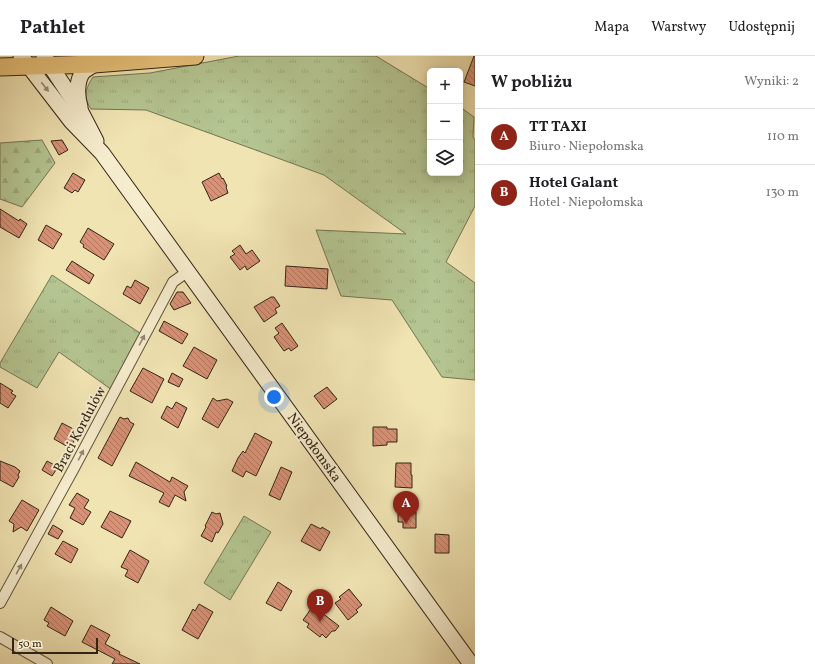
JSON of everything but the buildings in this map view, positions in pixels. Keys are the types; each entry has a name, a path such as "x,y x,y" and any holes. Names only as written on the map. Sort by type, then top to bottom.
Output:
{"main road":[{"path":"0,67 26,61 94,64 195,56"},
{"name":"Niepołomska","path":"26,61 71,121 102,153"},
{"name":"Niepołomska","path":"48,61 81,112 102,153 471,664"},
{"path":"81,112 77,98 79,80 83,73 94,64"}],"street":[{"name":"Braci Kordulów","path":"0,603 173,282 187,272"},
{"path":"0,637 47,664"}],"green space":[{"path":"239,56 376,56 427,87 427,176 463,176 463,109 474,117 473,137 475,140 475,206 446,262 475,283 475,380 442,377 392,300 341,296 316,230 406,234 324,175 146,110 91,109 86,93 93,77 150,73"},
{"path":"42,140 55,163 22,207 0,199 0,143"},
{"path":"52,275 143,335 112,390 59,352 37,388 0,367 0,363"},
{"path":"244,516 271,532 230,600 204,583"}],"place":[{"name":"TT TAXI","path":"406,524"},
{"name":"Hotel Galant","path":"320,622"}]}
